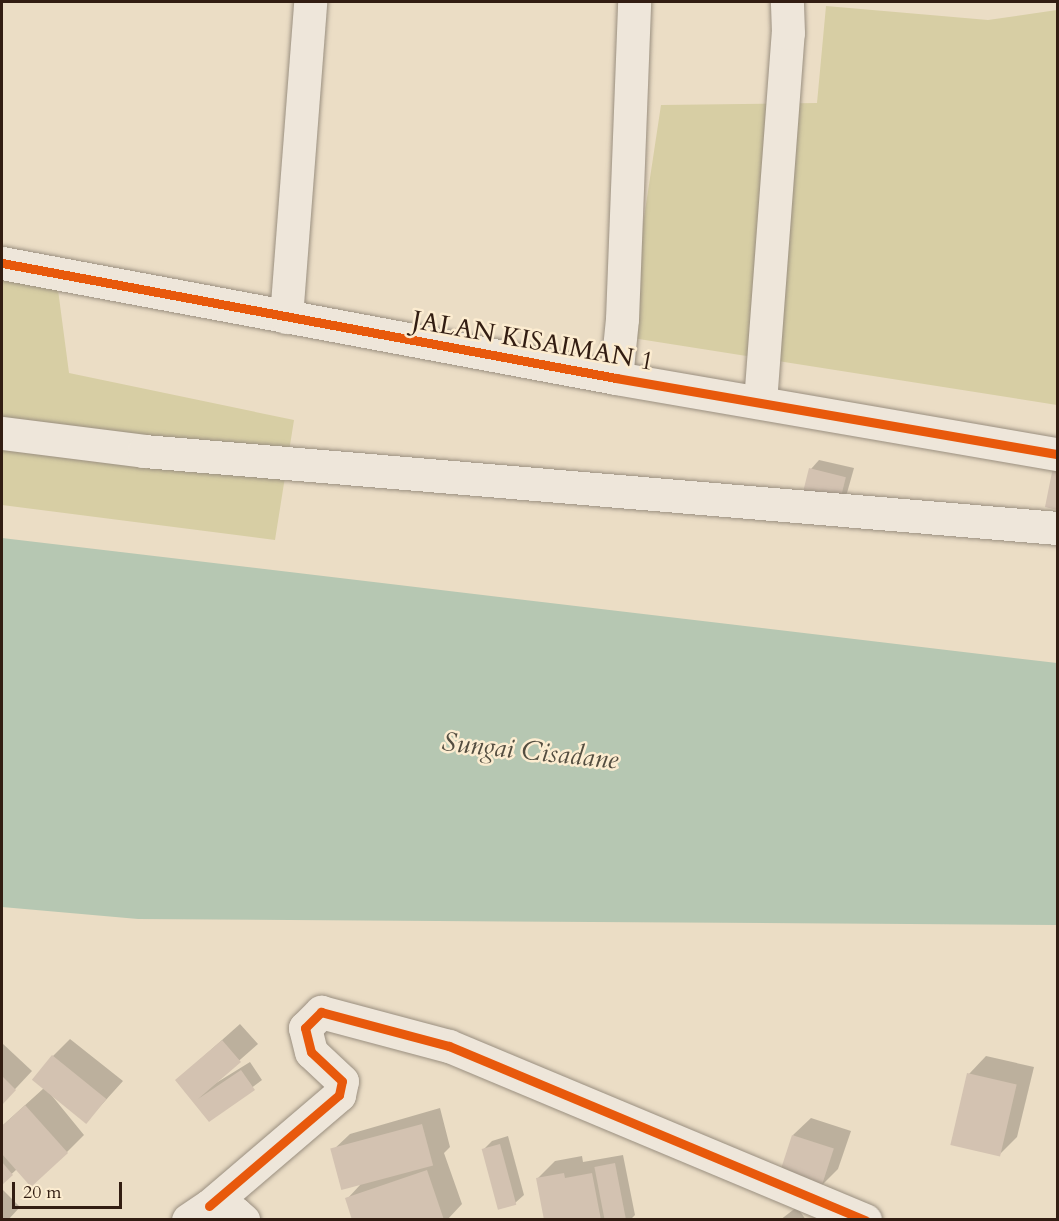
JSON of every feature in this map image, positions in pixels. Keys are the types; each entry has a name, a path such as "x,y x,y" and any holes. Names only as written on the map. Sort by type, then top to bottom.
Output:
{"street":[{"path":"286,318 310,2"},
{"path":"616,378 622,319 634,2"},
{"path":"760,402 788,33 786,2"},
{"name":"JALAN KISAIMAN 1","path":"2,263 616,378 1058,454"},
{"path":"2,433 144,451 1058,528"},
{"path":"199,1213 339,1095 342,1081 311,1052 305,1028 321,1012 449,1046 865,1220"},
{"path":"199,1213 235,1213 243,1220"}],"shaded area":[{"path":"826,6 988,20 1057,10 1057,405 626,337 661,105 817,103"},
{"path":"2,257 55,267 69,373 294,420 275,540 2,505"}],"water":[{"name":"Sungai Cisadane","path":"2,538 1057,663 1057,925 138,919 2,907"}],"building":[{"path":"1053,467 1058,468 1058,510 1045,507"},
{"path":"809,468 846,477 839,504 802,495"},
{"path":"222,1040 241,1062 198,1099 241,1070 255,1090 209,1122 175,1080"},
{"path":"52,1055 106,1099 86,1124 32,1080"},
{"path":"967,1073 1017,1084 1000,1157 950,1145"},
{"path":"2,1076 16,1090 2,1105"},
{"path":"25,1105 68,1153 31,1187 2,1154 2,1126"},
{"path":"422,1124 433,1166 341,1190 330,1149"},
{"path":"792,1135 834,1149 821,1188 779,1174"},
{"path":"500,1144 516,1205 498,1210 482,1149"},
{"path":"2,1162 13,1175 2,1185"},
{"path":"615,1163 626,1220 605,1220 594,1167"},
{"path":"427,1170 444,1220 352,1220 345,1198"},
{"path":"564,1173 565,1178 592,1173 601,1220 544,1220 536,1178"}],"cycle path":[{"path":"2,263 616,378 1058,454"},
{"path":"209,1206 339,1095 342,1081 311,1052 305,1028 321,1012 449,1046 865,1220"}]}
